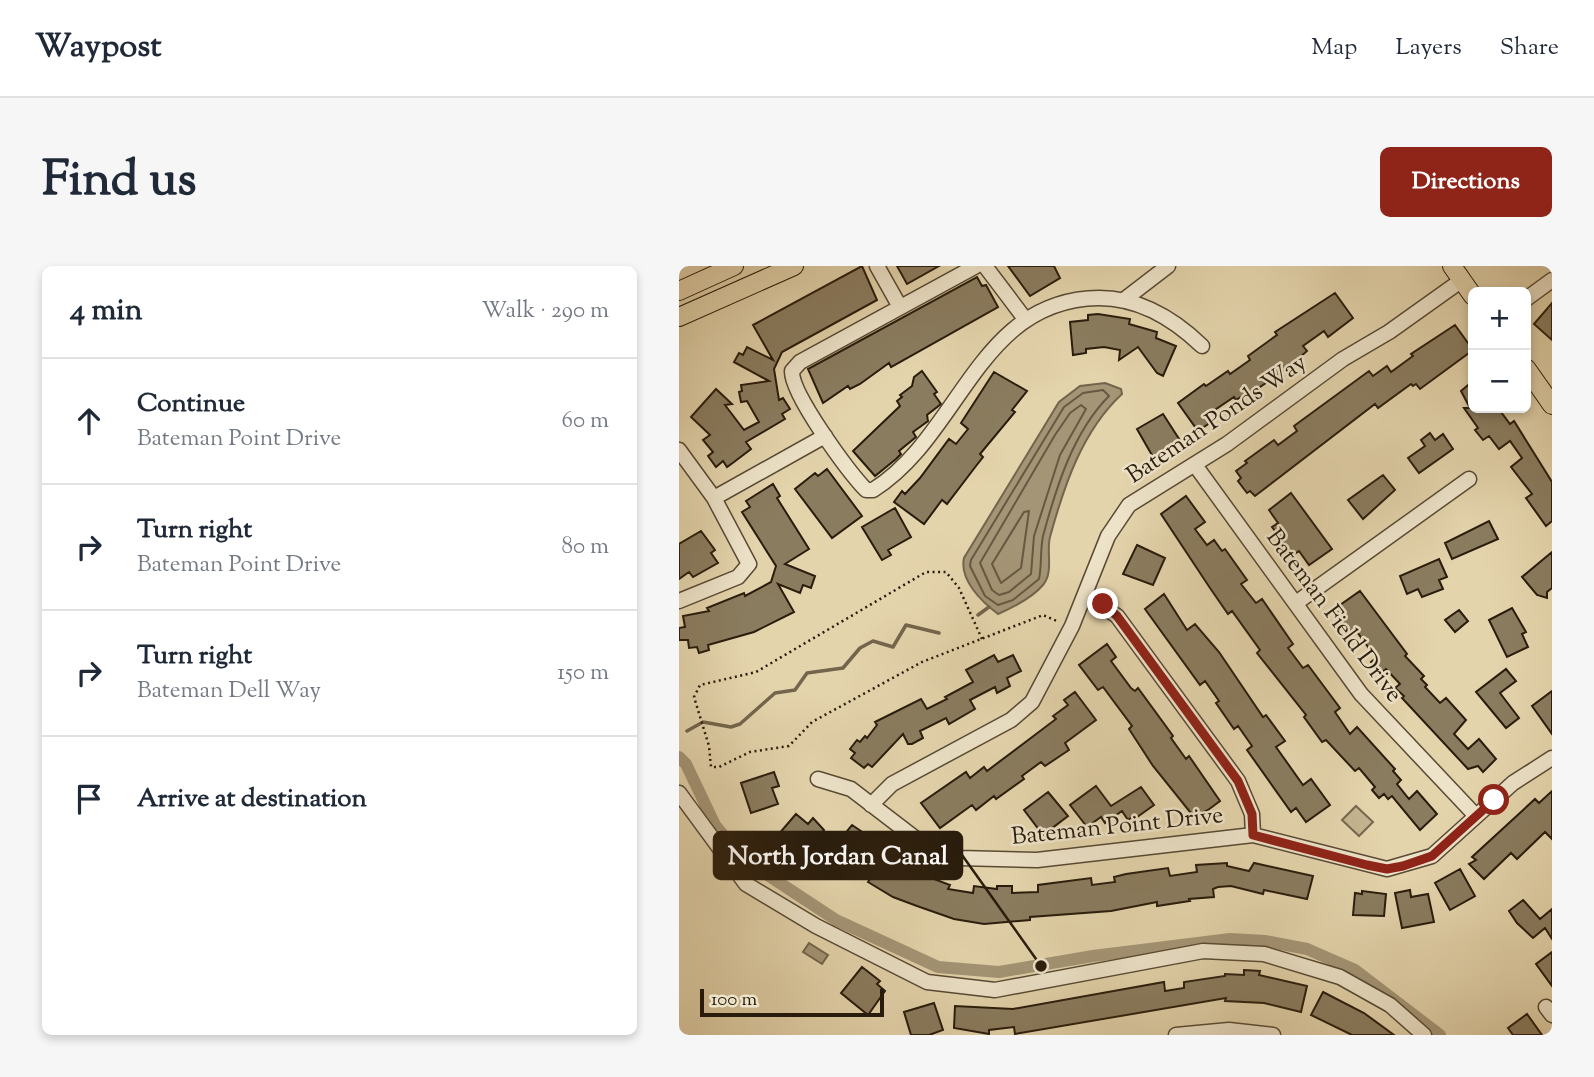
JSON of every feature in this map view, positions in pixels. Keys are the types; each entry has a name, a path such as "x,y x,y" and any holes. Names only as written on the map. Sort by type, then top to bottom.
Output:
{"main road":[{"path":"679,291 734,266"},
{"path":"679,317 794,266"},
{"path":"1457,273 1468,289"},
{"path":"1531,376 1552,405"}],"street":[{"path":"877,266 900,307"},
{"path":"976,266 800,362 792,371 794,384 825,436 863,487 873,490 903,468 950,409 974,371 1025,319 1070,301 1125,299 1171,320 1202,346"},
{"path":"985,266 1025,319"},
{"path":"1125,299 1168,266"},
{"name":"Bateman Ponds Way","path":"871,805 892,784 1023,712 1040,691 1072,626 1108,536 1123,511 1147,491 1195,465 1343,359 1389,332 1457,273"},
{"path":"1531,295 1552,280"},
{"path":"714,498 825,436"},
{"path":"679,450 714,498 749,560 748,569 730,581 679,601"},
{"name":"Bateman Field Drive","path":"1195,465 1361,694 1476,816"},
{"path":"1296,603 1469,480"},
{"path":"1085,595 1117,616 1238,781 1252,814 1253,835"},
{"name":"Bateman Point Drive","path":"818,779 851,789 928,848 948,856 975,860 1037,860 1253,835 1387,869 1432,856 1513,783 1552,758"},
{"path":"679,793 745,884 816,926 926,982 995,990 1203,951 1264,954 1341,977 1390,1005 1424,1035"},
{"path":"1177,1035 1229,1030 1273,1035"}],"path":[{"path":"982,639 959,588 946,572 926,572 756,671 700,685 694,697 711,767 719,767 750,752 789,747 812,722 922,662 982,639 1043,615 1072,626"}],"shaded area":[{"path":"1356,806 1373,822 1359,836 1342,820"}],"water":[{"path":"1105,383 1121,389 1122,394 1085,442 1068,479 1050,537 1046,580 1039,590 1028,598 998,614 979,597 968,582 963,566 964,558 1059,402 1080,386"},
{"path":"809,943 828,955 822,964 803,952"}],"building":[{"path":"862,266 877,300 782,352 774,369 779,400 783,398 790,409 782,414 785,419 746,442 751,449 727,467 723,461 716,467 708,456 713,452 703,440 710,435 691,417 716,389 732,404 725,405 744,430 759,422 747,401 741,402 739,392 742,391 741,385 769,381 734,362 739,353 743,355 747,347 773,360 753,325"},
{"path":"897,266 939,266 907,284"},
{"path":"1008,266 1054,266 1060,278 1030,296"},
{"path":"977,277 982,286 986,285 998,307 891,367 889,363 860,384 850,389 848,386 823,403 808,369"},
{"path":"1335,293 1353,318 1328,337 1324,331 1303,346 1307,351 1247,396 1245,394 1236,400 1234,397 1206,416 1211,422 1198,431 1178,403 1204,384 1206,386 1228,371 1230,374 1250,360 1248,356 1277,335 1275,332"},
{"path":"1552,303 1552,340 1534,324"},
{"path":"1088,315 1130,319 1129,324 1157,332 1156,338 1176,346 1163,376 1157,373 1138,347 1119,360 1120,350 1104,347 1086,349 1086,353 1073,355 1070,322 1088,320"},
{"path":"1455,325 1468,343 1468,354 1420,389 1416,384 1411,384 1378,408 1375,404 1255,496 1250,491 1247,493 1238,481 1241,478 1236,471 1247,463 1245,461 1274,440 1278,445 1297,431 1294,426 1369,371 1373,376 1387,366 1391,372 1413,356 1411,354"},
{"path":"922,371 937,392 934,394 941,404 927,415 928,421 913,432 916,437 899,451 901,454 875,476 853,451 900,406 897,401 902,397 900,395 912,386 914,377"},
{"path":"994,372 1027,391 1012,410 1015,412 980,454 983,457 947,504 942,500 924,524 894,502 902,491 905,494 920,478 949,439 956,444 968,429 961,423"},
{"path":"1468,385 1468,404 1461,391"},
{"path":"1464,408 1468,408 1468,413 1502,413 1510,424 1514,421 1552,482 1552,521 1546,526 1526,498 1532,494 1511,467 1522,458 1510,441 1499,449 1489,436 1483,440"},
{"path":"1163,414 1181,442 1153,457 1137,429"},
{"path":"1430,433 1435,440 1443,434 1453,449 1419,473 1408,458 1425,446 1421,440"},
{"path":"827,469 862,516 832,538 795,489 815,473 818,476"},
{"path":"1383,475 1395,490 1363,519 1348,500"},
{"path":"773,484 780,496 777,498 809,549 785,564 815,576 811,588 803,585 800,593 778,584 794,612 754,632 708,645 709,650 699,653 697,647 689,648 688,640 679,640 679,628 685,627 683,616 709,611 707,608 744,593 745,596 771,582 776,566 742,512 750,507 746,501"},
{"path":"1291,493 1332,549 1309,565 1299,551 1293,555 1272,527 1278,523 1269,510"},
{"path":"1186,496 1205,522 1195,529 1207,545 1214,540 1222,551 1225,549 1247,580 1241,584 1256,603 1262,599 1293,644 1288,648 1303,668 1308,665 1340,708 1335,712 1350,734 1357,727 1395,769 1393,771 1401,780 1397,784 1409,799 1417,791 1437,814 1420,830 1392,796 1388,799 1384,794 1379,798 1372,790 1375,787 1359,768 1355,771 1326,740 1322,742 1304,717 1306,715 1257,653 1260,650 1232,611 1228,614 1161,514"},
{"path":"895,508 911,537 888,550 891,555 882,560 862,527"},
{"path":"1489,521 1498,539 1452,559 1445,543"},
{"path":"701,531 715,550 711,553 718,563 693,577 689,572 679,579 679,544"},
{"path":"1137,545 1165,558 1153,585 1123,574"},
{"path":"1552,552 1552,588 1547,592 1547,598 1537,595 1522,577"},
{"path":"1439,559 1447,577 1439,580 1443,589 1422,597 1418,589 1407,594 1400,576"},
{"path":"1360,591 1407,654 1405,656 1424,676 1421,679 1427,685 1425,687 1440,703 1446,698 1466,720 1454,734 1468,749 1479,739 1496,759 1483,772 1478,766 1468,769 1402,698 1404,696 1395,688 1400,684 1386,669 1379,674 1371,662 1376,658 1357,632 1353,635 1333,610"},
{"path":"1164,594 1187,630 1195,624 1219,652 1263,717 1266,715 1285,741 1276,747 1303,785 1311,779 1330,805 1306,822 1296,808 1291,812 1247,750 1252,746 1238,726 1234,729 1205,681 1200,685 1145,609"},
{"path":"1512,608 1526,632 1522,634 1528,647 1507,657 1489,620"},
{"path":"1459,610 1468,621 1455,632 1445,620"},
{"path":"1107,644 1116,657 1111,661 1131,688 1135,691 1138,688 1173,736 1171,738 1186,759 1189,756 1220,801 1208,810 1194,817 1153,766 1129,729 1132,726 1103,687 1098,690 1079,665"},
{"path":"994,655 998,662 1013,655 1021,671 1007,678 1010,686 997,693 995,687 970,700 975,709 949,724 946,718 920,731 923,738 912,744 908,744 903,734 872,767 868,764 864,768 851,758 855,753 850,749 857,740 860,742 865,736 867,738 877,725 875,722 921,699 927,709 947,699 945,697 973,682 966,670"},
{"path":"1506,669 1516,681 1500,693 1519,718 1506,728 1476,692"},
{"path":"1552,691 1552,734 1532,706"},
{"path":"1075,692 1096,720 1065,743 1069,750 1045,766 1041,762 1022,776 1024,779 996,799 994,796 976,810 972,805 940,828 921,803 966,772 970,778 984,767 987,771 1056,719 1053,716 1068,705 1064,700"},
{"path":"774,772 779,786 772,788 778,804 751,813 741,783"},
{"path":"1096,786 1111,806 1141,787 1154,805 1133,820 1132,817 1128,820 1122,811 1105,823 1101,817 1087,827 1070,805"},
{"path":"1552,791 1552,839 1545,832 1517,859 1511,853 1484,879 1469,864 1476,860 1472,857 1535,799 1539,803"},
{"path":"1048,792 1068,816 1043,835 1024,810"},
{"path":"796,814 808,824 813,818 824,830 806,851 800,846 796,851 778,835"},
{"path":"852,825 877,842 857,867 833,848"},
{"path":"883,858 898,867 902,861 914,869 913,871 950,885 948,889 973,893 974,886 997,889 997,886 1012,886 1012,893 1038,892 1038,885 1091,878 1092,885 1115,882 1114,877 1168,868 1170,876 1197,872 1196,865 1227,863 1227,866 1249,871 1254,863 1313,876 1307,899 1264,890 1263,894 1231,886 1218,887 1213,889 1214,897 1189,899 1190,901 1157,906 1157,902 1111,911 1030,917 1030,920 984,924 954,919 917,906 893,897 868,882"},
{"path":"1460,869 1475,896 1450,910 1435,883"},
{"path":"1410,890 1411,897 1428,894 1434,922 1402,928 1395,893"},
{"path":"1362,891 1386,894 1384,916 1353,915 1355,893 1362,894"},
{"path":"1523,900 1540,919 1552,909 1552,939 1545,928 1533,938 1517,923 1509,911"},
{"path":"1552,952 1552,986 1536,964"},
{"path":"862,967 880,981 877,984 885,991 868,1015 841,993"},
{"path":"1244,970 1260,971 1259,975 1307,986 1301,1012 1264,1003 1225,1001 1226,998 1015,1034 1014,1027 989,1030 989,1034 954,1028 955,1006 1013,1009 1164,982 1165,991 1184,988 1184,982 1225,974 1244,975"},
{"path":"1323,992 1364,1013 1394,1035 1352,1035 1311,1015"},
{"path":"934,1003 943,1030 929,1035 911,1035 904,1012"},
{"path":"1527,1014 1542,1035 1513,1035 1508,1028"}],"waterway":[{"path":"978,615 989,607"},
{"path":"687,731 703,722 731,727 740,724 775,693 795,690 807,673 843,668 860,648 873,641 893,647 906,625 939,633"},
{"path":"679,757 686,764 715,825 742,858 836,920 938,967 999,972 1093,956 1230,939 1265,941 1307,949 1355,970 1440,1035"}],"place":[{"name":"North Jordan Canal","path":"1041,966"}],"route":[{"path":"1103,604 1117,616 1238,781 1252,814 1253,835 1387,869 1417,863 1432,856 1494,800"}]}
